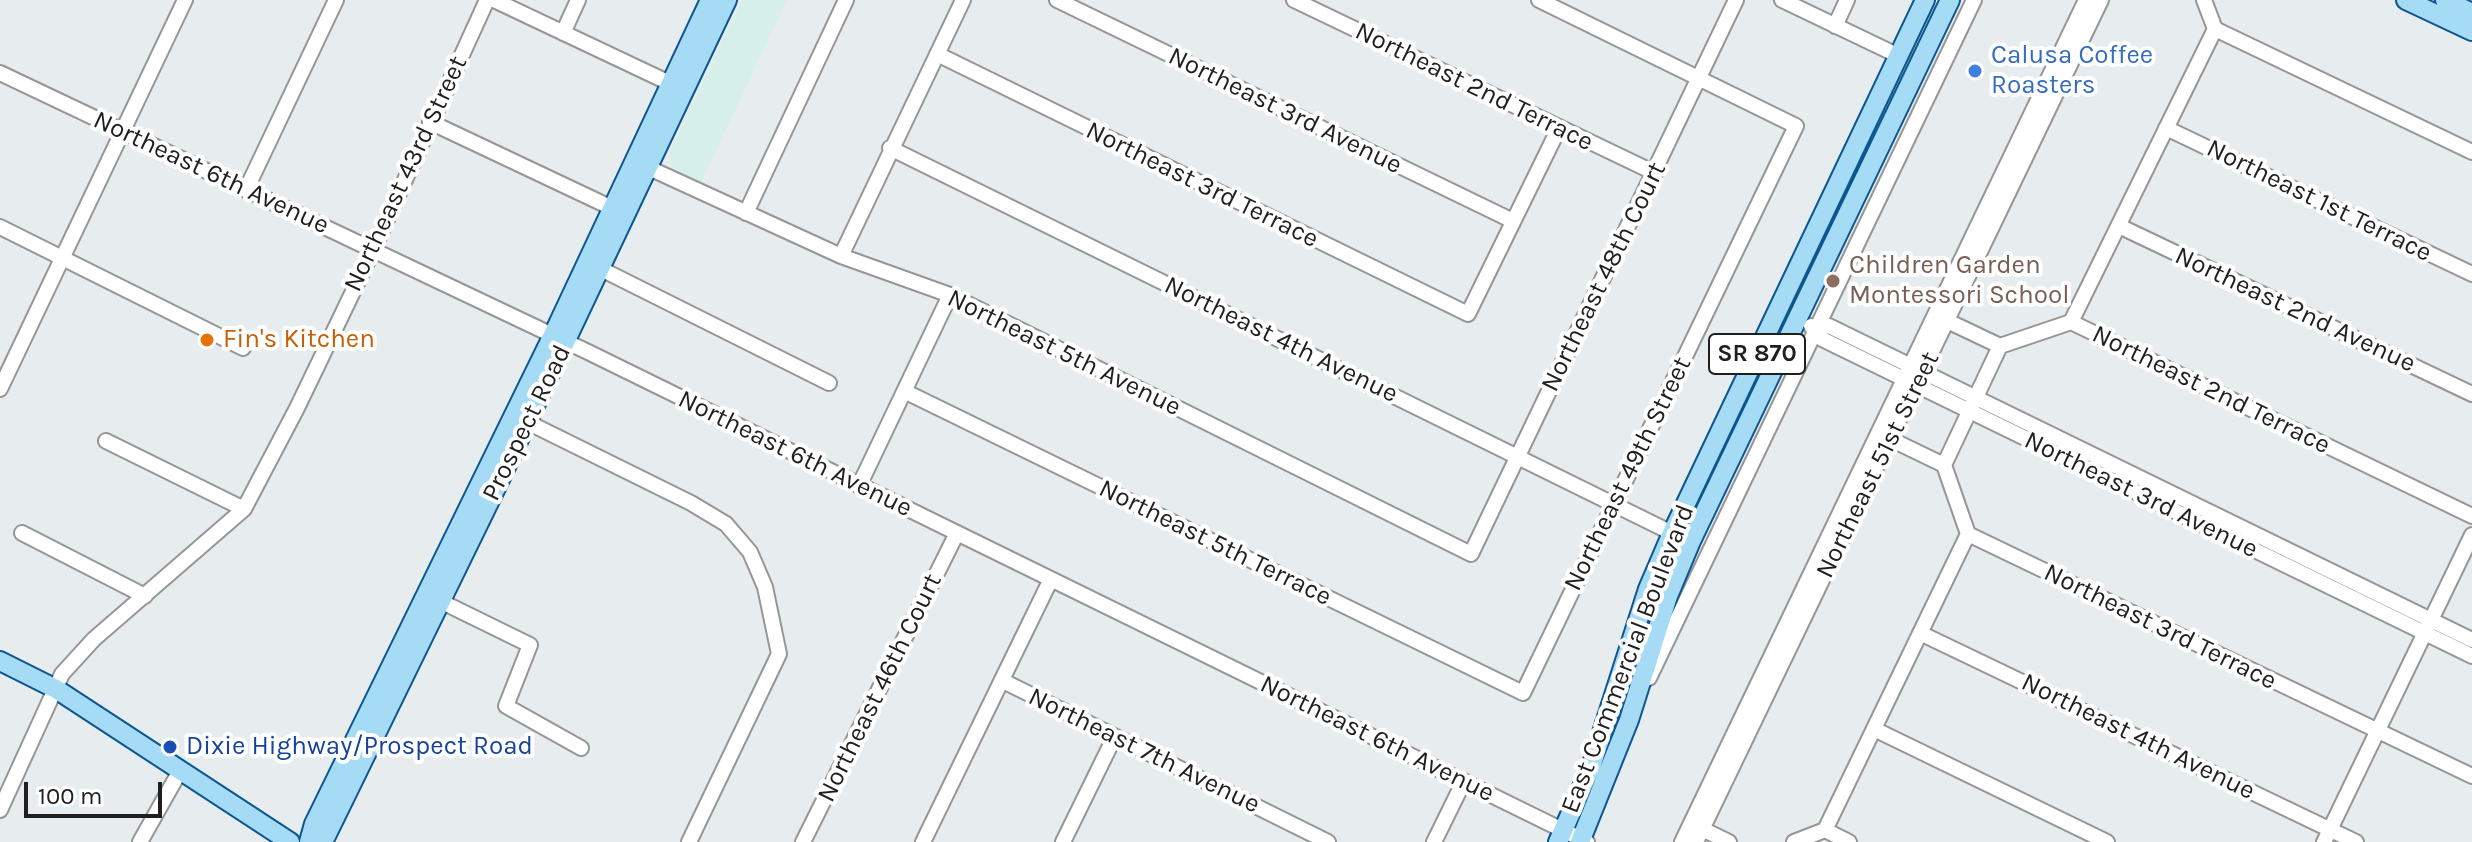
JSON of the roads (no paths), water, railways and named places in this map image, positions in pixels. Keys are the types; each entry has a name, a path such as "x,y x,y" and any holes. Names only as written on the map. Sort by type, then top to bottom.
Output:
{"main road":[{"name":"Prospect Road","path":"319,842 326,836 434,598 560,338 601,269 649,168 710,0"},
{"name":"Prospect Road","path":"309,842 312,829 527,422 612,208 727,0"},
{"name":"East Commercial Boulevard","path":"1561,836 1591,767 1648,589 1672,533 1925,0"},
{"path":"1919,65 1916,43 1935,0"},
{"name":"East Commercial Boulevard","path":"1583,841 1629,720 1668,596 1695,531 1950,0"},
{"path":"2406,0 2472,31"},
{"path":"2445,0 2472,13"},
{"path":"1878,149 1874,142 1875,135 1902,75 1899,56"},
{"path":"1797,318 1793,299 1828,226 1825,211"},
{"path":"1750,415 1748,400 1779,335 1776,314"},
{"path":"1695,531 1689,525 1688,517 1717,456 1716,440"},
{"path":"1658,626 1652,613 1675,552 1672,533"},
{"path":"0,661 56,689 290,842"}],"street":[{"path":"246,190 336,0"},
{"name":"Northeast 43rd Street","path":"0,810 62,674 94,639 244,509 297,408 373,250 487,0"},
{"path":"494,0 678,87"},
{"path":"563,33 578,0"},
{"path":"746,213 846,0"},
{"path":"841,256 963,0"},
{"name":"Northeast 3rd Avenue","path":"1057,0 1513,221"},
{"name":"Northeast 2nd Terrace","path":"1294,0 1655,173"},
{"path":"1539,0 1700,77"},
{"name":"Northeast 48th Court","path":"1471,554 1736,0"},
{"path":"1782,0 1899,56"},
{"path":"1835,26 1847,0"},
{"path":"1629,720 1974,0"},
{"name":"Northeast 51st Street","path":"1682,842 1696,831 2031,129 2086,0"},
{"name":"Northeast 51st Street","path":"2031,129 2101,0"},
{"path":"2204,0 2215,29 2472,152"},
{"path":"1,386 123,131 181,1"},
{"path":"2071,322 2215,29"},
{"name":"Northeast 3rd Terrace","path":"937,54 1468,314 1513,221"},
{"path":"1919,65 1938,75"},
{"name":"Northeast 6th Avenue","path":"0,73 560,338 1464,781 1561,836 1583,841"},
{"name":"Northeast 49th Street","path":"1523,693 1796,126 1700,77"},
{"path":"430,122 612,208"},
{"path":"1513,221 1559,128"},
{"name":"Northeast 1st Terrace","path":"2166,128 2472,274"},
{"name":"Northeast 4th Avenue","path":"890,148 1672,533"},
{"name":"Northeast 5th Avenue","path":"649,168 841,256 950,295 1471,554"},
{"name":"Northeast 2nd Avenue","path":"2119,226 2472,394"},
{"path":"0,227 243,348"},
{"path":"601,269 829,383"},
{"path":"859,486 950,295"},
{"name":"Northeast 3rd Avenue","path":"1797,318 1816,328 1822,339 1914,376 2197,514 2428,627 2472,656"},
{"path":"1794,842 1825,830 1968,534 1944,465 2000,346 1941,319"},
{"name":"Northeast 2nd Terrace","path":"2000,346 2071,322 2472,516"},
{"name":"Northeast 5th Terrace","path":"906,392 1523,693"},
{"path":"527,422 691,503 726,524 750,552 765,587 779,654 689,842"},
{"path":"1884,437 1944,465"},
{"path":"106,441 244,509"},
{"path":"1695,531 1714,543"},
{"path":"22,533 145,596"},
{"name":"Northeast 46th Court","path":"803,842 957,533"},
{"name":"Northeast 3rd Terrace","path":"1968,534 2472,776"},
{"path":"2327,836 2472,535"},
{"path":"923,842 1051,579"},
{"path":"434,598 530,645 506,706 581,748"},
{"name":"Northeast 3rd Avenue","path":"2428,627 2472,640"},
{"name":"Northeast 4th Avenue","path":"1920,633 2327,836 2356,842"},
{"name":"Northeast 7th Avenue","path":"1003,681 1328,842"},
{"path":"1874,729 2107,842"},
{"path":"1063,842 1114,738"},
{"path":"140,842 180,771"},
{"path":"1434,842 1464,781"},
{"path":"1825,830 1849,842"},
{"path":"1696,831 1729,842"}],"place":[{"name":"Calusa Coffee Roasters","path":"1975,71"},
{"name":"Children Garden Montessori School","path":"1833,281"},
{"name":"Fin's Kitchen","path":"207,340"},
{"name":"Dixie Highway/Prospect Road","path":"170,747"}]}
